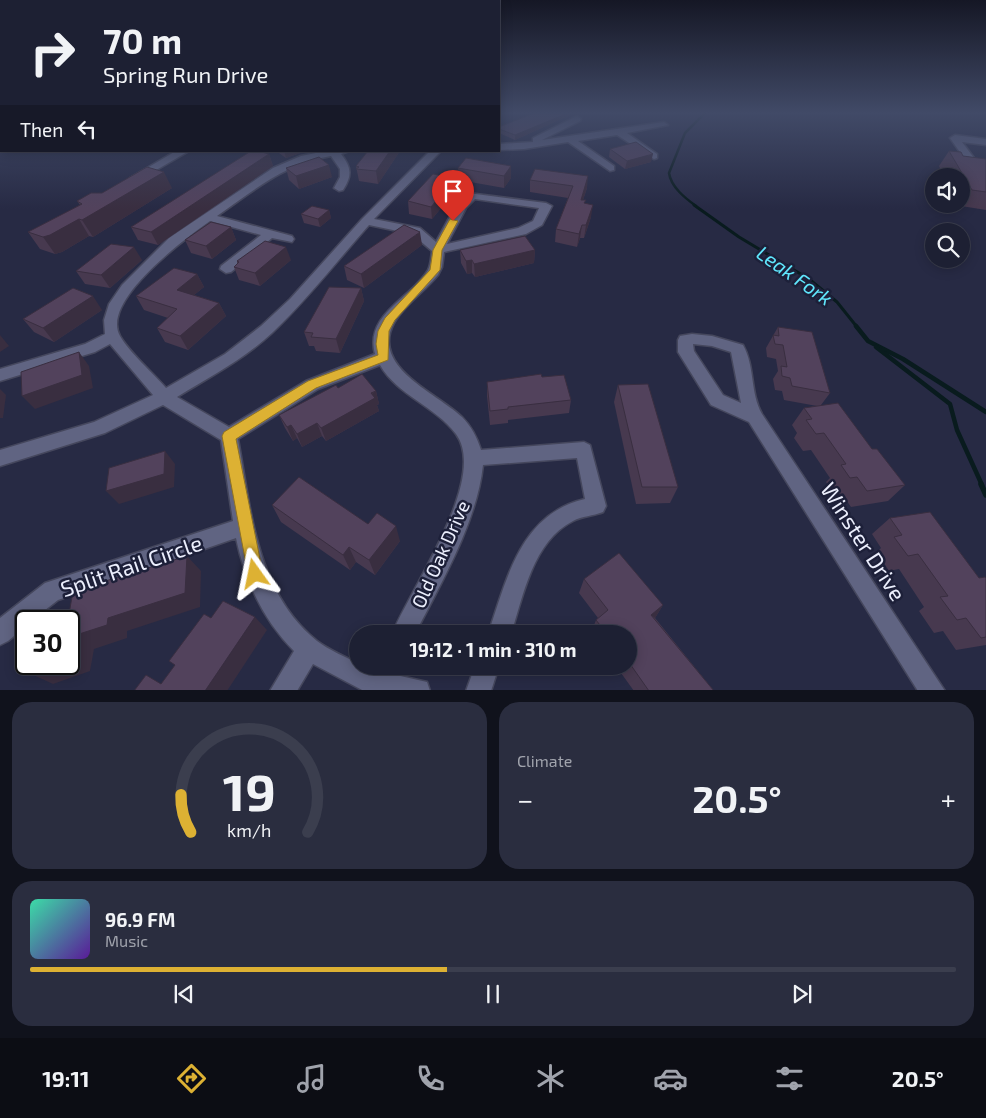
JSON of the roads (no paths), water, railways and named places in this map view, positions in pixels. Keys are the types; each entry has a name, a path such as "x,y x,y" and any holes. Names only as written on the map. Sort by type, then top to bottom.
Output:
{"street":[{"path":"500,147 529,145"},
{"path":"580,145 610,168"},
{"path":"638,145 654,156"},
{"path":"960,145 978,170"},
{"path":"124,185 182,152"},
{"path":"339,188 347,174 339,152 311,156 288,164 208,217 162,251 127,288 114,307 111,320 112,336 164,397 229,436 245,526 255,574 260,587 275,612 309,649 340,668 349,669"},
{"path":"0,458 99,428 164,397 230,358 266,330 295,302 366,221 435,152"},
{"path":"229,436 312,385 384,357 381,344 390,318 435,270 438,250 461,207 472,195 546,206 538,223 522,231 438,250"},
{"path":"208,217 288,239"},
{"path":"366,221 416,231 438,250"},
{"path":"226,269 270,234"},
{"path":"0,375 90,348 112,336"},
{"name":"Winster Drive","path":"756,417 718,400 686,352 685,340 695,338 717,341 738,348 744,366 749,406 756,417 815,512 933,690"},
{"name":"Old Oak Drive","path":"384,357 394,372 455,423 467,436 474,458 470,489 457,522 408,625"},
{"path":"474,458 584,450 596,506 562,516 540,534 529,553 502,625"},
{"name":"Split Rail Circle","path":"0,633 52,591 245,526"},
{"path":"282,690 309,649"},
{"path":"384,675 418,690"},
{"path":"478,690 484,675"}],"waterway":[{"name":"Leak Fork","path":"680,145 669,173 670,178 683,196 696,206"},
{"name":"Leak Fork","path":"694,205 739,237 809,279 837,302 857,327"},
{"name":"Leak Fork","path":"856,326 868,341 903,359 986,412"},
{"path":"876,347 950,404 957,430 982,485"},
{"path":"981,484 986,495"}]}
